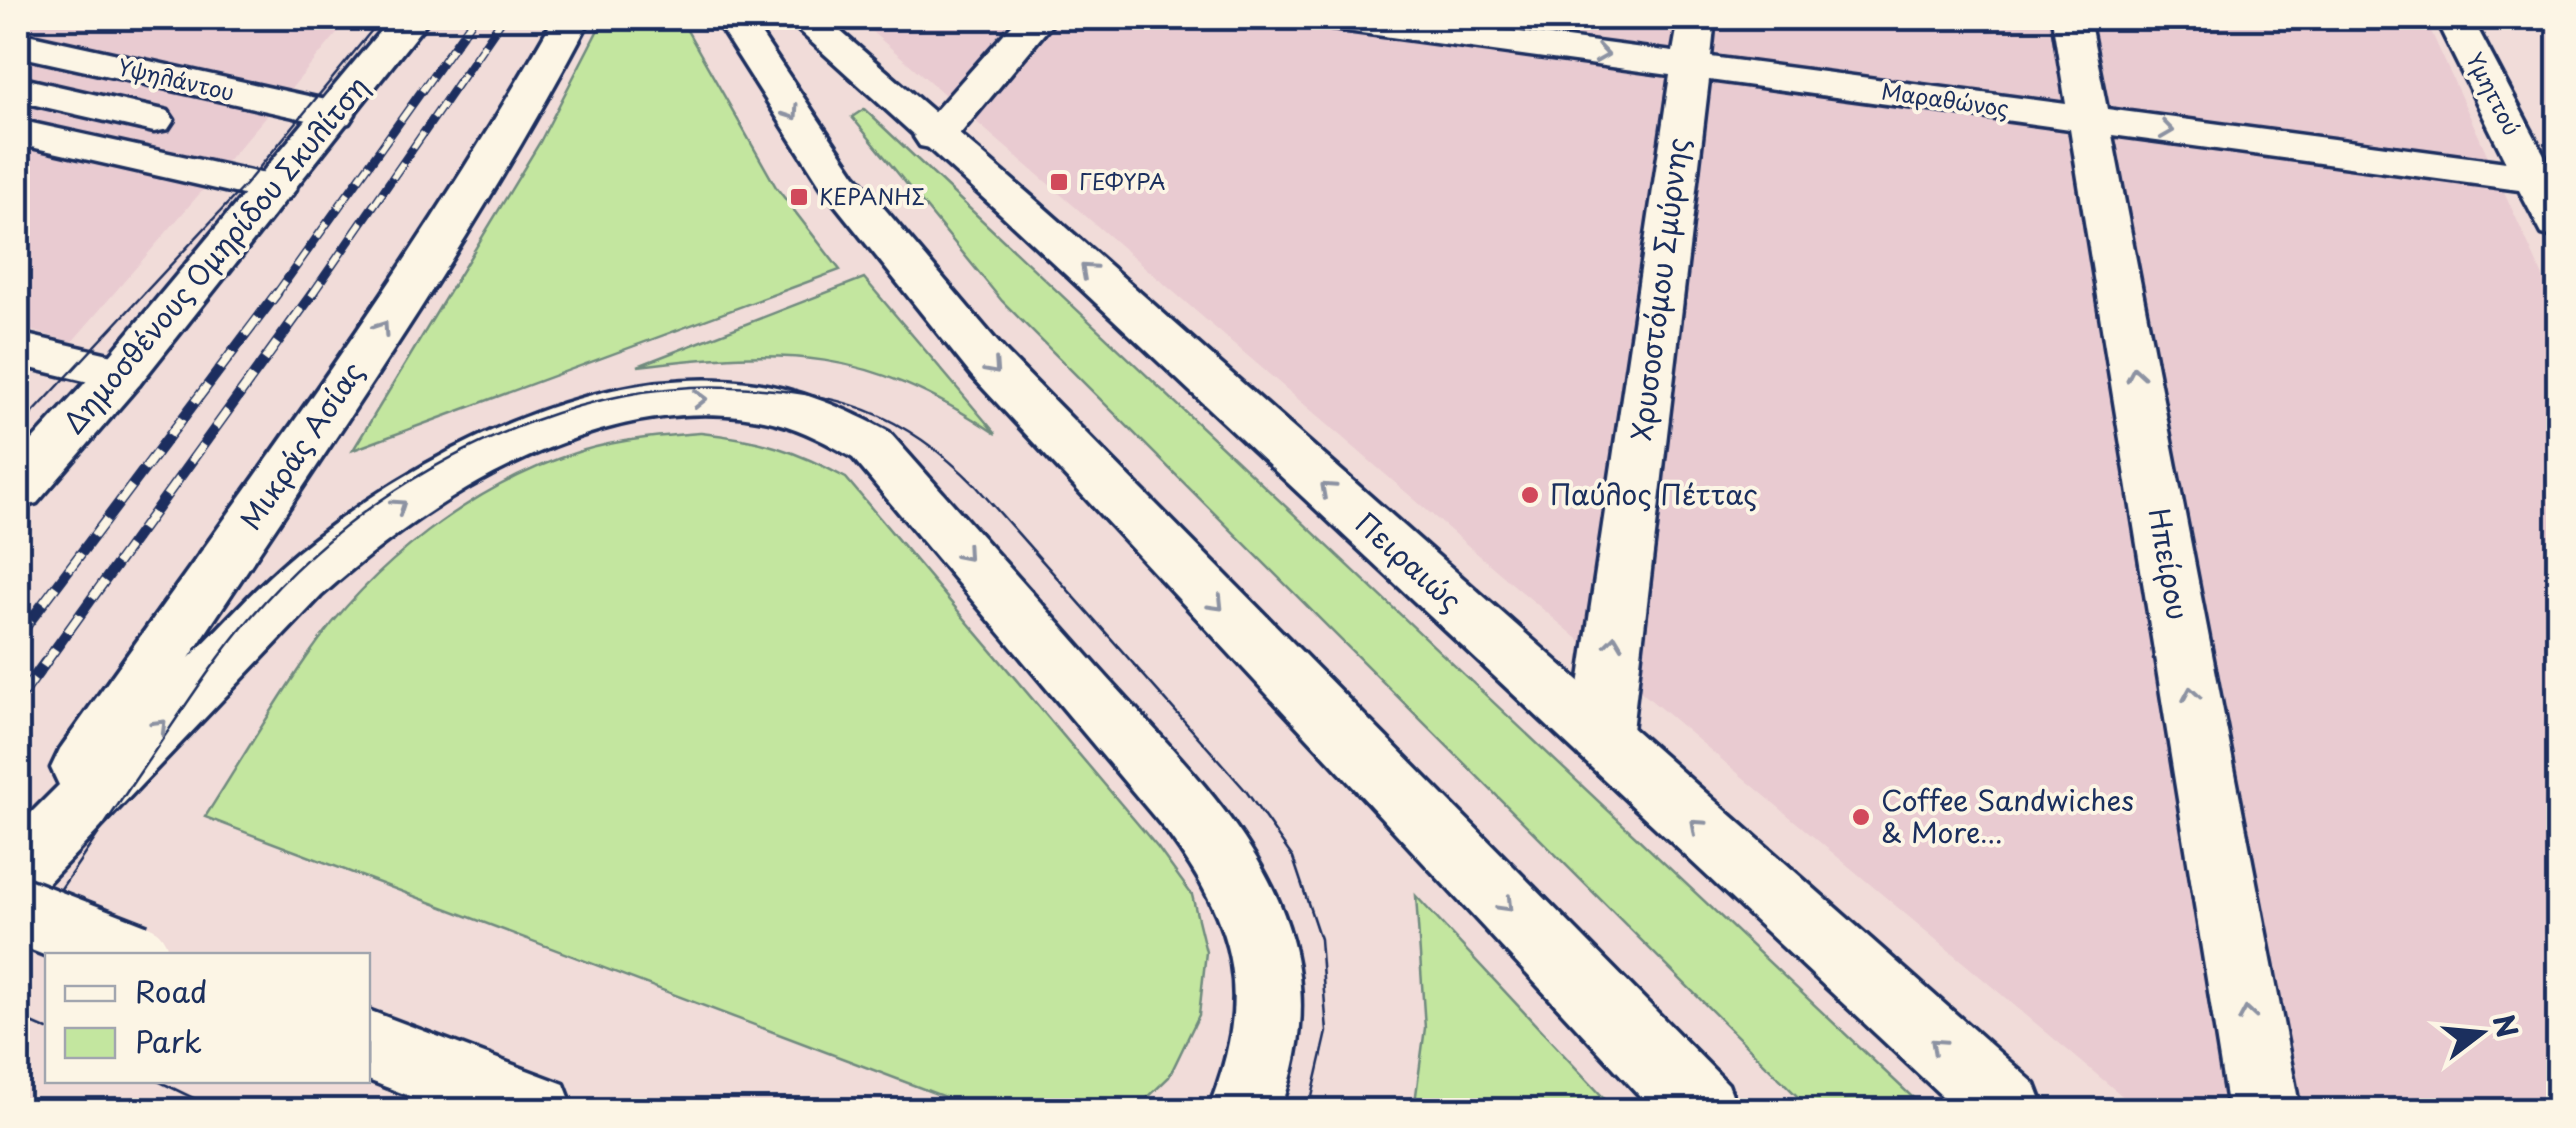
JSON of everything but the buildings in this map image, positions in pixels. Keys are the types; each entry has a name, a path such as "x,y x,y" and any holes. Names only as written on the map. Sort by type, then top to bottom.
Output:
{"main road":[{"name":"Δημοσθένους Ομηρίδου Σκυλίτση","path":"18,489 122,373 411,18"},
{"name":"Μικράς Ασίας","path":"18,867 437,248 520,115 572,18"},
{"path":"732,18 839,182 989,364 1702,1110"},
{"name":"Πειραιώς","path":"804,18 934,137 1016,205 2009,1110"},
{"path":"934,137 1038,18"},
{"name":"Μαραθώνος","path":"1332,18 2547,180"},
{"name":"Χρυσοστόμου Σμύρνης","path":"1601,739 1697,18"},
{"name":"Ηπείρου","path":"2070,18 2264,1110"},
{"name":"Υμηττού","path":"2454,18 2547,180 2558,224"},
{"name":"Υψηλάντου","path":"18,44 335,114"},
{"path":"18,89 154,120"},
{"path":"18,132 274,189"},
{"path":"18,350 122,373"},
{"path":"18,867 314,568 394,508 461,465 581,416 656,401 744,399 795,406 837,424 871,445 1179,802 1228,868 1258,930 1270,1002 1266,1045 1244,1110"},
{"path":"18,910 128,953"},
{"path":"370,1045 538,1110"}],"shaded area":[{"path":"18,18 350,18 290,90 18,29"},
{"path":"856,18 2425,18 2558,310 2558,1110 2139,1110 1509,581"},
{"path":"18,59 269,113 72,342 18,327"}],"green space":[{"path":"604,18 680,18 776,187 840,270 353,450 540,142"},
{"path":"864,109 1926,1110 1811,1110 1002,301 852,117"},
{"path":"864,278 996,434 906,384 824,361 739,357 638,366"},
{"path":"701,433 776,447 846,478 1158,848 1192,895 1206,952 1199,1015 1169,1077 1135,1110 979,1110 205,817 332,623 393,560 428,532 502,484 581,451 626,441"},
{"path":"1416,896 1615,1110 1414,1110 1425,1028"}],"tram line":[{"path":"18,429 245,185 382,18"},
{"path":"18,952 194,692 251,617 312,555 380,501 416,477 493,437 606,399 656,390 707,387 804,394 866,410 921,439 948,460 976,486 1246,791 1293,858 1320,939 1327,1032 1309,1110"},
{"path":"18,1017 45,1029"},
{"path":"162,1083 218,1110"}],"railway":[{"path":"275,296 474,18"},
{"path":"311,296 503,18"},
{"path":"18,637 277,293"},
{"path":"43,666 313,293"},
{"path":"18,700 45,663"}],"place":[{"name":"ΓΕΦΥΡΑ","path":"1059,182"},
{"name":"ΚΕΡΑΝΗΣ","path":"799,197"},
{"name":"Παύλος Πέττας","path":"1530,495"},
{"name":"Coffee Sandwiches & More...","path":"1861,817"}]}
